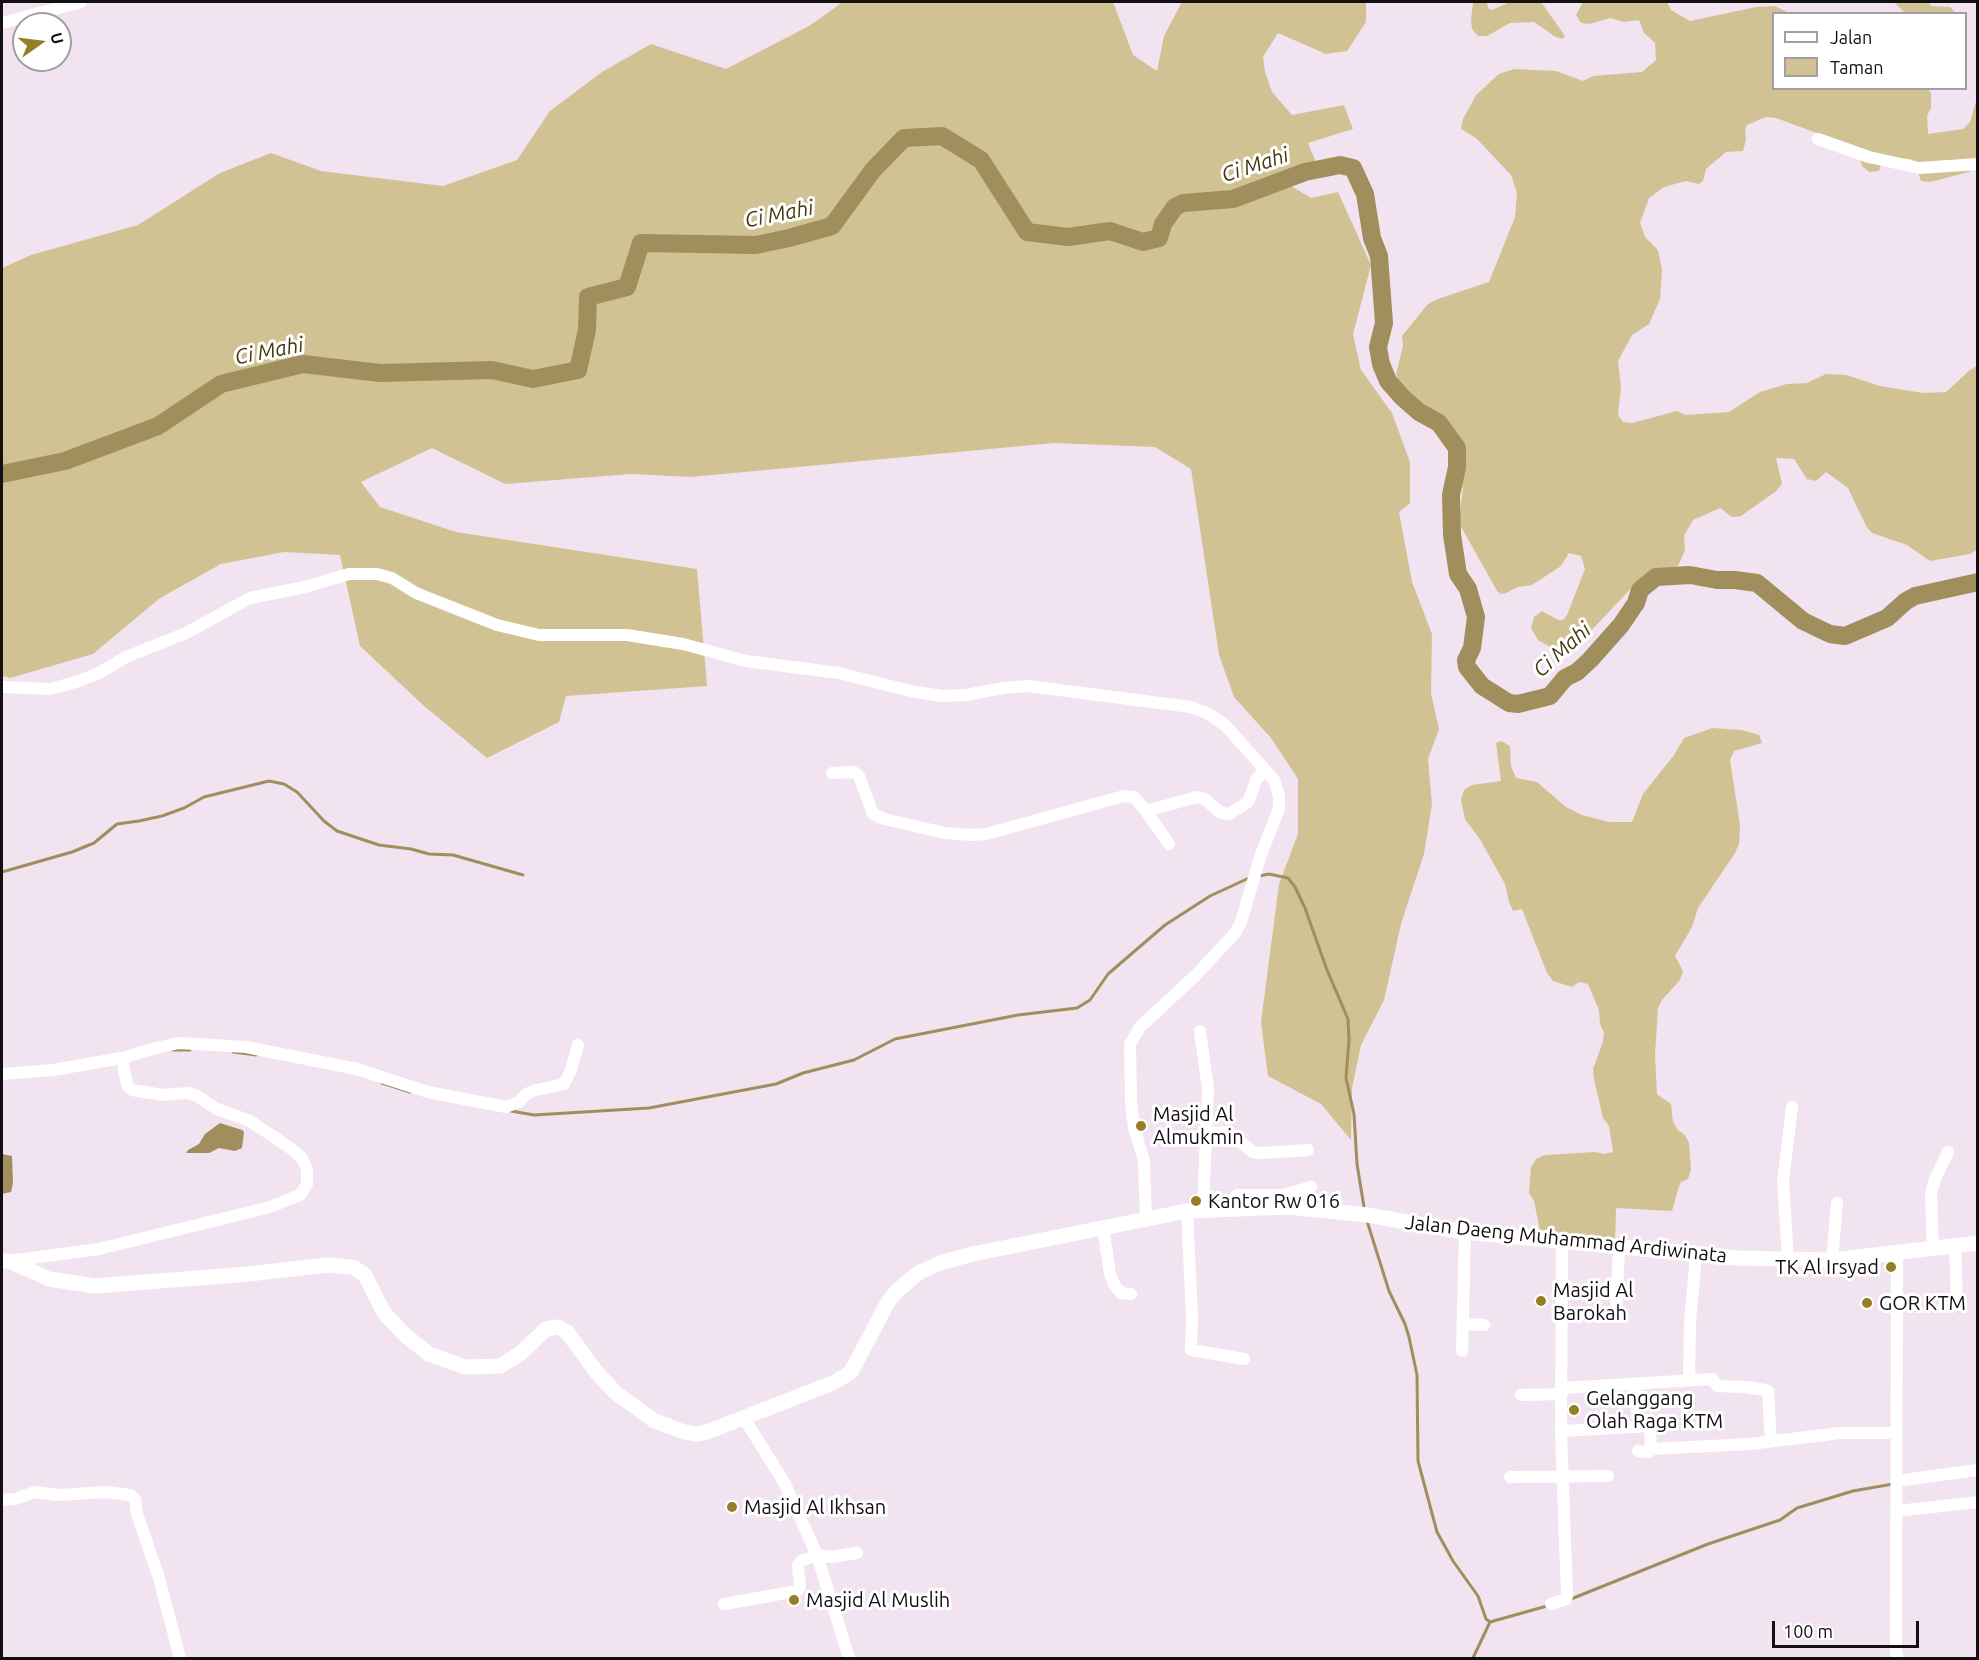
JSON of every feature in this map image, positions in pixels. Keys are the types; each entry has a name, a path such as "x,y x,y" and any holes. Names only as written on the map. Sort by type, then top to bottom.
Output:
{"main road":[{"name":"Jalan Daeng Muhammad Ardiwinata","path":"5,1261 49,1280 95,1286 249,1274 327,1265 353,1267 366,1275 384,1313 406,1336 429,1354 465,1367 500,1366 521,1353 546,1329 558,1327 567,1332 598,1374 616,1393 653,1420 684,1432 699,1434 835,1382 852,1372 888,1302 918,1273 943,1262 973,1254 1187,1211 1289,1207 1367,1215 1465,1232 1737,1258 1832,1260 1977,1243"}],"street":[{"path":"2,23 81,2"},
{"path":"1818,139 1869,157 1919,168 1977,164"},
{"path":"2,687 50,689 76,682 99,673 126,657 186,633 250,598 305,587 349,574 377,574 392,578 416,592 496,625 539,635 627,635 684,644 746,661 839,673 915,692 943,696 966,696 1003,688 1028,686 1191,707 1209,714 1225,725 1274,780 1279,809 1260,857 1240,922 1225,946 1140,1027 1130,1044 1131,1102 1134,1128 1144,1161 1146,1218"},
{"path":"1146,811 1197,797 1205,799 1218,812 1229,814 1248,802 1257,778 1266,771"},
{"path":"832,773 854,772 859,776 873,814 884,819 945,833 986,834 1124,796 1134,797 1169,844"},
{"path":"1200,1031 1208,1089 1203,1209"},
{"path":"2,1074 53,1070 122,1058 179,1043 246,1047 357,1069 428,1092 506,1107 519,1102 526,1094 536,1090 564,1084 572,1070 578,1045"},
{"path":"5,1261 99,1249 270,1207 300,1195 307,1184 302,1158 250,1121 217,1109 188,1093 163,1095 132,1090 127,1085 122,1058"},
{"path":"1788,1258 1783,1182 1791,1107"},
{"path":"1207,1133 1231,1134 1253,1152 1308,1150"},
{"path":"1933,1248 1931,1194 1935,1179 1948,1152"},
{"path":"1232,1208 1232,1201 1237,1195 1283,1195 1311,1187"},
{"path":"1832,1260 1837,1203"},
{"path":"1187,1211 1192,1316 1191,1350 1244,1359"},
{"path":"1103,1227 1113,1280 1121,1293 1131,1294"},
{"path":"1462,1351 1465,1232"},
{"path":"1551,1604 1566,1599 1567,1596 1561,1431 1562,1242"},
{"path":"1955,1246 1957,1303"},
{"path":"1616,1314 1619,1248"},
{"path":"1897,1253 1896,1652 1898,1659"},
{"path":"1689,1380 1690,1323 1696,1254"},
{"path":"1462,1324 1484,1325"},
{"path":"1521,1395 1636,1383 1713,1379 1717,1386 1768,1391 1771,1441"},
{"path":"1636,1383 1638,1426"},
{"path":"744,1418 785,1484 818,1556 849,1659"},
{"path":"1561,1431 1650,1426 1651,1449"},
{"path":"1638,1451 1649,1452 1651,1449 1771,1441 1840,1433 1896,1433"},
{"path":"1896,1481 1977,1470"},
{"path":"1510,1477 1608,1476"},
{"path":"2,1500 15,1499 35,1492 58,1496 107,1492 130,1495 135,1499 137,1514 159,1578 180,1659"},
{"path":"1897,1511 1977,1502"},
{"path":"724,1604 797,1591 800,1587 798,1565 801,1561 818,1556 831,1557 857,1553"}],"green space":[{"path":"843,2 1113,2 1133,55 1157,71 1164,36 1182,2 1366,2 1366,22 1347,51 1326,54 1278,33 1263,57 1272,92 1292,115 1344,105 1353,129 1308,143 1317,165 1291,186 1311,198 1338,192 1371,265 1353,334 1361,370 1392,413 1410,462 1410,503 1399,512 1412,582 1432,634 1431,693 1439,729 1428,759 1432,804 1424,854 1401,924 1384,1000 1361,1045 1352,1088 1351,1140 1321,1104 1268,1076 1261,1022 1279,884 1298,834 1298,779 1271,738 1234,697 1219,655 1191,469 1155,447 1054,443 691,477 631,474 505,484 432,448 361,482 380,507 456,532 697,569 707,686 566,696 559,722 487,758 423,705 360,646 340,555 284,552 221,564 160,598 93,654 10,678 2,676 2,268 31,255 138,225 220,173 271,153 321,171 443,186 517,160 550,111 602,72 651,44 726,69 809,26"},
{"path":"1473,2 1487,2 1488,8 1492,10 1510,2 1541,2 1565,36 1562,39 1554,36 1534,22 1510,23 1487,36 1478,36 1472,29"},
{"path":"1583,2 1667,2 1671,10 1690,21 1756,7 1775,6 1787,12 1772,12 1772,90 1929,90 1931,93 1931,108 1927,116 1928,134 1963,129 1970,122 1977,98 1977,160 1969,172 1930,182 1921,181 1914,161 1890,157 1882,162 1879,171 1869,172 1862,166 1857,148 1776,118 1766,117 1747,125 1743,151 1726,152 1706,169 1703,181 1699,184 1686,181 1664,187 1649,198 1640,223 1645,237 1658,250 1662,270 1660,299 1649,324 1632,335 1618,361 1621,387 1618,415 1623,422 1632,423 1677,411 1685,415 1729,412 1760,392 1787,384 1807,383 1826,374 1846,375 1880,386 1923,393 1946,392 1977,366 1978,549 1970,554 1930,561 1907,545 1872,533 1866,526 1848,488 1826,472 1816,481 1807,479 1794,459 1776,458 1782,484 1775,492 1741,516 1732,517 1720,508 1693,520 1684,536 1685,550 1678,566 1637,582 1573,650 1559,652 1538,640 1531,628 1534,617 1542,611 1558,620 1563,620 1567,615 1585,569 1581,556 1569,553 1561,566 1532,585 1518,587 1501,594 1497,591 1459,523 1463,488 1441,420 1404,392 1396,374 1403,346 1402,336 1427,305 1435,300 1489,282 1515,217 1517,193 1511,175 1476,138 1461,129 1463,119 1476,95 1499,74 1514,69 1556,71 1583,81 1593,76 1642,72 1656,60 1655,43 1644,33 1639,20 1624,22 1610,18 1590,24 1581,23 1576,15"},
{"path":"1894,2 1929,2 1931,6 1950,7 1955,12 1904,12"},
{"path":"1712,728 1742,730 1759,735 1762,743 1734,751 1730,760 1740,825 1739,844 1698,908 1692,927 1675,956 1683,971 1680,980 1658,1008 1655,1055 1657,1094 1671,1104 1673,1122 1689,1143 1691,1170 1688,1179 1681,1182 1679,1186 1672,1211 1616,1208 1615,1241 1540,1231 1534,1201 1529,1193 1531,1167 1536,1159 1545,1155 1613,1152 1609,1126 1603,1118 1593,1069 1604,1033 1600,1024 1599,1010 1588,984 1579,982 1572,987 1553,981 1547,973 1522,909 1513,911 1505,884 1481,841 1465,819 1461,800 1464,790 1472,785 1501,781 1496,743 1501,741 1510,746 1511,766 1516,778 1537,782 1566,807 1582,815 1609,822 1632,822 1643,794 1674,755 1684,738"}],"shaded area":[{"path":"220,1123 244,1132 242,1148 235,1151 219,1148 209,1153 186,1153 199,1144 205,1134"},
{"path":"2,1154 12,1156 13,1183 11,1192 2,1194"}],"waterway":[{"name":"Ci Mahi","path":"2,474 65,461 158,426 221,384 303,364 380,373 492,370 533,379 578,370 587,330 588,297 627,287 641,243 756,245 832,226 873,170 904,138 942,136 981,160 1027,232 1068,237 1110,231 1143,242 1159,238 1163,224 1175,207 1183,203 1233,199 1305,172 1340,165 1353,168 1365,194 1372,238 1379,256 1384,323 1378,347 1381,364 1388,381 1402,397 1419,412 1439,423 1457,448 1457,467 1451,495 1452,535 1458,574 1468,589 1476,617 1472,648 1466,660 1467,667 1482,686 1509,703 1518,704 1550,696 1565,678 1577,672 1590,660 1621,625 1636,603 1640,590 1656,577 1690,575 1757,583 1803,621 1830,634 1845,636 1887,618 1915,596 1978,582"},
{"path":"2,872 72,852 94,843 117,824 162,816 204,797 269,781 284,784 297,792 324,821 337,831 379,845 429,854 453,855 523,875"},
{"path":"1259,876 1269,874 1288,878 1295,887 1348,1019 1346,1078 1354,1114 1357,1164 1364,1207"},
{"path":"511,1111 534,1115 649,1108 776,1084 803,1073 854,1060 895,1039 1018,1015 1077,1008 1090,1000 1108,974 1165,925 1210,896 1249,878"},
{"path":"173,1050 190,1050"},
{"path":"233,1052 256,1055"},
{"path":"382,1083 410,1092"},
{"path":"1367,1221 1389,1291 1409,1337 1417,1375 1418,1461 1437,1532 1453,1561 1478,1596 1486,1619 1490,1622"},
{"path":"1571,1599 1708,1544 1780,1520 1797,1508 1853,1491 1893,1484"},
{"path":"1473,1658 1490,1622 1547,1606"}],"place":[{"name":"Masjid Al Almukmin","path":"1141,1126"},
{"name":"Kantor Rw 016","path":"1196,1201"},
{"name":"TK Al Irsyad","path":"1891,1267"},
{"name":"Masjid Al Barokah","path":"1541,1301"},
{"name":"GOR KTM","path":"1867,1303"},
{"name":"Gelanggang Olah Raga KTM","path":"1574,1410"},
{"name":"Masjid Al Ikhsan","path":"732,1507"},
{"name":"Masjid Al Muslih","path":"794,1600"}]}
